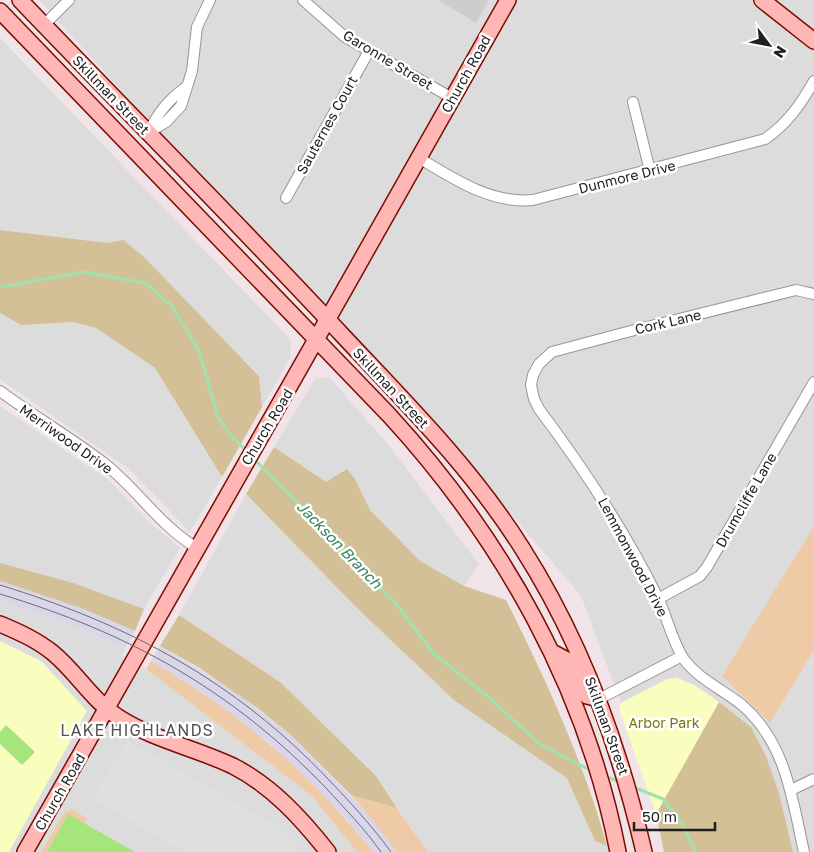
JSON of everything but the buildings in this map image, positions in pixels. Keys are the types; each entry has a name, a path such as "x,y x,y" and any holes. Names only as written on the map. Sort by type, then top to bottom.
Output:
{"main road":[{"name":"Skillman Street","path":"20,0 328,319 485,493 545,586 568,628 602,706 627,784 644,852"},
{"name":"Church Road","path":"25,852 228,492 266,430 508,0"},
{"path":"762,0 814,41"},
{"name":"Skillman Street","path":"0,11 411,440 455,494 498,557 552,652 578,714 596,766 617,845"},
{"path":"134,150 148,133"},
{"path":"0,624 31,638 54,654 107,709 153,737 215,759 249,775 280,798 328,852"},
{"path":"552,652 567,660 580,687 587,696 602,706"}],"street":[{"path":"44,25 69,0"},
{"path":"148,133 158,114 172,97 186,87 192,71 197,27 210,0"},
{"name":"Garonne Street","path":"303,0 345,37 452,98"},
{"name":"Sauternes Court","path":"286,198 369,51"},
{"name":"Dunmore Drive","path":"419,158 485,194 502,200 533,200 650,171 765,139 788,119 801,104 814,81"},
{"path":"633,102 650,171"},
{"name":"Cork Lane","path":"533,375 539,364 552,352 796,290 814,294"},
{"name":"Lemmonwood Drive","path":"533,375 531,385 534,399 539,409 615,517 658,599 682,656 694,671 735,700 760,723 774,744 790,790 804,852"},
{"name":"Drumcliffe Lane","path":"658,599 700,576 707,567 814,382"},
{"name":"Merriwood Drive","path":"0,391 103,463 185,541 197,548"},
{"path":"602,706 682,656"},
{"path":"790,790 814,779"}],"shaded area":[{"path":"39,0 814,0 814,852 793,852 779,793 766,756 751,727 719,702 694,685 667,679 621,703 581,596 480,477 301,289"},
{"path":"438,0 489,0 476,23"},
{"path":"0,38 291,340 290,358 262,407 259,375 123,240 109,243 0,230"},
{"path":"0,230 108,243 123,240 144,257 259,376 262,407 222,477 155,368 96,328 74,322 21,325 0,313"},
{"path":"0,313 21,324 74,322 96,328 155,368 222,477 190,532 129,469 0,379"},
{"path":"329,377 387,443 479,564 464,586 420,561 370,510 355,479 326,482 274,447 315,379"},
{"path":"0,406 111,482 146,519 180,548 144,609 122,655 146,669 312,796 357,852 0,852"},
{"path":"274,447 326,482 347,469 355,479 370,510 420,561 464,586 506,600 575,751 607,846 595,841 567,778 455,701 356,607 246,494"},
{"path":"246,494 356,607 455,701 567,778 595,841 607,846 608,852 428,852 376,776 280,682 179,615"},
{"path":"814,526 814,650 770,723 722,676"},
{"path":"0,563 73,583 144,609 135,631 84,609 0,581"},
{"path":"0,581 84,609 135,631 126,647 68,623 0,600"},
{"path":"179,615 280,682 376,776 397,808 351,795 291,735 256,707 198,667 160,646"},
{"path":"160,646 231,689 291,735 366,812 397,852 373,852 342,814 271,744 207,696 151,661"},
{"path":"151,661 244,723 298,769 323,794 373,852 357,852 312,796 146,669"},
{"path":"719,702 751,727 766,756 779,793 793,852 664,852 656,814"},
{"path":"127,741 282,829 302,852 184,852 93,799"},
{"path":"351,795 397,808 428,852 397,852"},
{"path":"71,809 87,818 78,835 80,852 41,852 66,810 69,812"}],"green space":[{"path":"0,641 41,661 87,711 9,852 0,852"},
{"name":"Arbor Park","path":"677,678 694,685 719,702 656,814 619,709 621,703 667,679"},
{"path":"6,725 35,752 22,765 0,744 0,732"},
{"path":"68,814 135,852 47,852"}],"waterway":[{"name":"Jackson Branch","path":"0,287 84,272 145,283 172,306 199,351 218,417 229,433 248,453"},
{"name":"Jackson Branch","path":"254,459 394,601 434,654 487,696 541,745 592,771"},
{"name":"Jackson Branch","path":"605,776 620,782"},
{"name":"Jackson Branch","path":"633,787 663,799 683,825 695,852"}],"tram line":[{"path":"0,585 93,618 178,660 218,685 256,713 293,745 353,806 391,852"},
{"path":"0,594 92,627 176,669 216,694 254,722 290,753 348,811 381,852"}],"district":[{"name":"LAKE HIGHLANDS","path":"137,730"}]}
